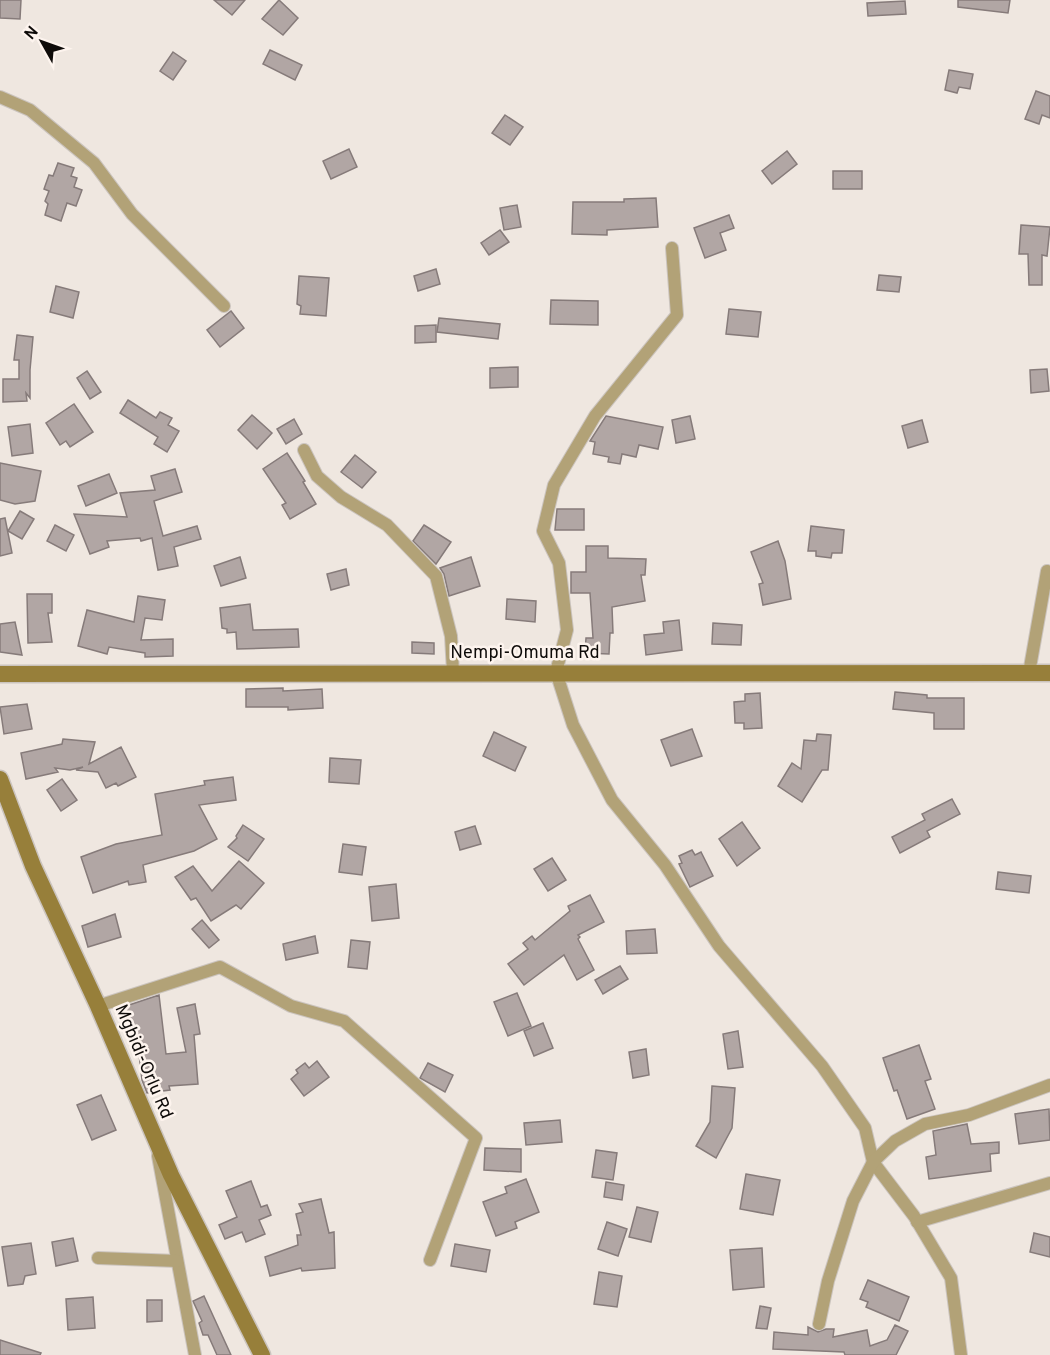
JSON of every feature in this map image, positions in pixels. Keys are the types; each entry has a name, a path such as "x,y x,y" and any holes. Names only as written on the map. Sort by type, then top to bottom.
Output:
{"street":[{"path":"0,97 30,110 94,163 132,214 224,306"},
{"path":"672,248 677,315 595,416 554,484 543,531 559,563 567,630 556,672 573,725 612,800 665,866 719,946 822,1066 865,1128 873,1162 917,1222 951,1278 961,1355"},
{"path":"304,450 317,476 341,497 387,525 436,576 451,636 453,672"},
{"path":"1029,673 1047,571"},
{"name":"Nempi-Omuma Rd","path":"0,674 1050,673"},
{"name":"Mgbidi-Orlu Rd","path":"0,779 33,866 98,1006 171,1175 262,1355"},
{"path":"98,1006 220,967 291,1006 344,1020 476,1138 430,1260"},
{"path":"819,1324 828,1281 853,1201 873,1162 895,1141 925,1124 969,1115 1050,1085"},
{"path":"154,1136 195,1355"},
{"path":"917,1222 1050,1183"},
{"path":"98,1258 177,1261"}],"building":[{"path":"0,0 21,0 20,19 0,18"},
{"path":"214,0 245,0 232,15"},
{"path":"279,0 298,18 283,35 262,19"},
{"path":"958,0 1010,0 1008,13 958,7"},
{"path":"905,1 906,14 868,16 867,3"},
{"path":"270,50 302,65 295,80 263,64"},
{"path":"173,52 186,61 173,80 160,71"},
{"path":"949,70 973,74 970,89 959,87 957,93 945,90"},
{"path":"1036,91 1050,96 1050,118 1042,115 1039,124 1025,119"},
{"path":"505,115 523,127 510,145 492,133"},
{"path":"349,149 357,167 331,179 323,161"},
{"path":"787,151 797,164 772,184 762,171"},
{"path":"58,163 74,168 71,176 77,178 74,187 82,190 76,206 67,203 61,221 45,215 48,204 45,201 49,191 44,189 49,175 53,176"},
{"path":"833,171 862,171 862,189 833,189"},
{"path":"656,198 658,227 607,230 607,235 572,234 573,202 624,202 624,199"},
{"path":"517,205 521,227 504,230 500,208"},
{"path":"729,215 734,228 720,233 726,250 705,258 694,228"},
{"path":"1021,225 1050,227 1047,256 1042,255 1042,285 1029,285 1028,254 1019,254"},
{"path":"500,230 509,242 489,255 481,243"},
{"path":"436,269 440,284 418,291 414,276"},
{"path":"879,275 901,277 899,292 877,290"},
{"path":"299,276 329,278 326,316 300,314 301,306 297,304"},
{"path":"56,286 79,292 73,318 50,312"},
{"path":"551,300 598,301 598,325 550,324"},
{"path":"729,309 761,312 758,337 726,334"},
{"path":"231,311 244,328 220,347 207,330"},
{"path":"439,318 500,324 498,339 437,332"},
{"path":"436,325 436,342 415,343 415,326"},
{"path":"17,335 33,337 30,398 26,393 27,401 3,402 3,379 19,379 19,360 14,360"},
{"path":"518,367 518,387 490,388 490,368"},
{"path":"1047,369 1049,391 1031,393 1030,370"},
{"path":"87,371 101,392 90,399 77,378"},
{"path":"128,400 156,418 160,412 172,418 168,425 179,431 167,452 154,444 158,437 120,413"},
{"path":"74,404 93,432 70,447 66,441 60,445 46,423"},
{"path":"252,415 272,433 257,449 238,430"},
{"path":"606,416 663,427 658,449 639,445 636,457 622,454 620,464 608,462 609,457 593,454 595,442 590,441"},
{"path":"690,416 695,439 676,443 672,420"},
{"path":"294,419 302,434 286,444 277,429"},
{"path":"922,420 928,442 908,448 902,426"},
{"path":"30,424 33,453 12,456 8,427"},
{"path":"287,453 305,481 303,482 316,504 290,519 282,505 286,503 263,469"},
{"path":"355,455 376,472 362,488 341,472"},
{"path":"0,463 41,471 35,501 15,504 0,500"},
{"path":"175,469 182,492 154,501 163,536 197,526 201,539 174,547 178,566 158,570 152,538 141,541 140,538 107,541 109,547 90,554 74,514 127,517 120,493 155,490 151,476"},
{"path":"109,474 117,493 86,506 78,486"},
{"path":"557,509 584,509 584,530 555,530"},
{"path":"20,511 34,519 22,539 8,531"},
{"path":"5,518 12,553 0,556 0,519"},
{"path":"55,525 74,535 66,551 47,541"},
{"path":"424,525 451,542 436,564 413,541"},
{"path":"811,526 844,530 842,553 832,553 831,558 816,556 816,551 808,551"},
{"path":"778,541 785,561 791,599 763,605 759,584 763,583 751,552"},
{"path":"586,546 608,546 608,558 646,559 645,575 641,575 645,601 612,607 613,633 610,633 609,654 585,653 586,638 593,638 590,593 571,593 571,572 586,572"},
{"path":"240,557 246,578 221,586 214,566"},
{"path":"471,557 480,586 449,596 444,574 440,568"},
{"path":"346,569 349,585 331,590 327,574"},
{"path":"27,594 52,594 52,613 48,613 52,642 28,643"},
{"path":"138,596 165,600 162,620 145,618 141,640 173,639 173,656 145,657 145,653 109,647 107,654 78,646 87,610 134,622"},
{"path":"507,599 536,601 535,622 506,619"},
{"path":"250,604 253,630 298,629 299,647 237,649 236,632 227,633 227,629 222,628 220,608"},
{"path":"679,620 682,650 646,655 644,635 664,633 663,622"},
{"path":"15,622 22,655 0,652 0,624"},
{"path":"713,623 742,625 741,645 712,644"},
{"path":"412,642 434,643 434,654 412,653"},
{"path":"283,688 283,691 322,689 323,708 288,710 288,707 246,707 246,689"},
{"path":"895,692 927,695 927,698 964,698 964,729 934,729 934,713 893,709"},
{"path":"760,693 762,728 744,729 744,723 735,723 734,702 745,701 745,694"},
{"path":"27,704 32,729 4,734 0,707"},
{"path":"692,729 702,756 671,766 661,740"},
{"path":"494,732 526,747 515,771 483,756"},
{"path":"817,734 831,735 828,770 822,770 802,802 778,786 792,763 801,769 804,740 816,741"},
{"path":"63,739 95,742 89,764 121,747 136,777 118,786 116,783 106,788 98,772 76,770 83,767 70,770 55,768 58,772 26,779 21,753 62,744"},
{"path":"330,758 361,760 359,784 329,782"},
{"path":"233,777 236,800 199,805 217,839 194,851 143,865 146,882 129,885 128,881 93,893 81,857 116,844 162,835 155,794 205,785 204,781"},
{"path":"62,779 77,800 61,811 47,790"},
{"path":"952,799 960,814 927,831 930,837 900,853 892,837 925,820 922,814"},
{"path":"742,822 760,848 737,866 719,839"},
{"path":"243,825 264,839 248,861 228,847 237,838"},
{"path":"475,826 481,844 460,850 455,832"},
{"path":"343,844 366,847 362,875 339,872"},
{"path":"692,850 695,855 701,852 713,876 690,887 679,864 682,863 679,856"},
{"path":"552,858 566,880 548,891 534,869"},
{"path":"239,861 264,883 241,909 236,905 211,921 196,898 191,900 175,877 193,866 212,891"},
{"path":"998,872 1031,876 1029,893 996,889"},
{"path":"396,884 399,918 372,921 369,887"},
{"path":"590,895 604,922 578,935 580,937 578,939 594,970 577,980 564,955 524,985 508,964 528,949 523,943 532,936 535,940 570,911 568,906"},
{"path":"115,914 121,937 88,947 82,926"},
{"path":"202,920 219,940 209,948 192,929"},
{"path":"655,929 657,953 627,954 626,931"},
{"path":"315,936 318,953 286,960 283,944"},
{"path":"351,940 370,942 367,969 348,967"},
{"path":"620,966 628,979 603,994 595,980"},
{"path":"517,993 531,1026 508,1036 494,1002"},
{"path":"159,995 166,1054 186,1052 177,1008 195,1004 200,1034 194,1035 198,1084 169,1086 170,1090 147,1093 142,1080 137,1037 130,1038 123,1007"},
{"path":"543,1023 553,1048 534,1056 524,1031"},
{"path":"738,1031 743,1067 728,1069 723,1034"},
{"path":"919,1045 931,1079 925,1081 935,1109 907,1119 897,1090 894,1091 883,1058"},
{"path":"646,1049 649,1075 633,1078 629,1052"},
{"path":"317,1061 329,1077 304,1096 291,1079 298,1073 296,1070 305,1063 309,1068"},
{"path":"428,1063 453,1075 445,1092 420,1078"},
{"path":"712,1086 735,1088 732,1128 716,1158 696,1146 710,1122"},
{"path":"101,1095 116,1130 92,1140 77,1105"},
{"path":"1049,1109 1050,1140 1019,1144 1015,1114"},
{"path":"560,1120 562,1142 526,1145 524,1123"},
{"path":"967,1124 971,1144 999,1142 999,1153 990,1154 991,1171 929,1179 926,1157 936,1155 933,1131"},
{"path":"485,1148 521,1149 521,1172 484,1170"},
{"path":"596,1150 617,1153 613,1180 592,1177"},
{"path":"746,1174 780,1180 773,1215 740,1209"},
{"path":"526,1179 539,1212 515,1222 517,1228 496,1236 483,1202 507,1193 505,1187"},
{"path":"251,1181 261,1207 267,1205 271,1215 259,1220 265,1234 246,1242 242,1232 225,1239 219,1225 237,1217 226,1191"},
{"path":"606,1182 624,1185 622,1200 604,1197"},
{"path":"321,1199 329,1233 334,1232 335,1268 302,1271 301,1268 270,1276 265,1257 298,1245 297,1235 301,1235 296,1214 303,1212 299,1204"},
{"path":"637,1207 658,1212 651,1242 629,1237"},
{"path":"607,1222 627,1229 618,1256 598,1249"},
{"path":"1034,1233 1050,1237 1050,1257 1030,1252"},
{"path":"73,1238 78,1261 56,1266 52,1242"},
{"path":"31,1243 36,1274 25,1276 23,1284 8,1286 2,1247"},
{"path":"455,1244 490,1250 486,1272 451,1266"},
{"path":"762,1248 764,1287 733,1290 730,1250"},
{"path":"599,1272 622,1276 617,1307 594,1304"},
{"path":"868,1280 909,1297 899,1321 866,1307 868,1302 860,1299"},
{"path":"204,1296 231,1355 217,1355 208,1335 203,1335 199,1323 202,1321 193,1301"},
{"path":"93,1297 95,1328 68,1330 66,1299"},
{"path":"147,1300 162,1300 162,1321 147,1322"},
{"path":"760,1306 771,1308 767,1329 756,1328"},
{"path":"895,1325 908,1331 896,1355 845,1355 844,1352 773,1349 774,1332 808,1335 808,1327 818,1332 834,1329 833,1337 867,1330 870,1346 887,1340"},
{"path":"0,1340 41,1353 40,1355 0,1355"}]}
